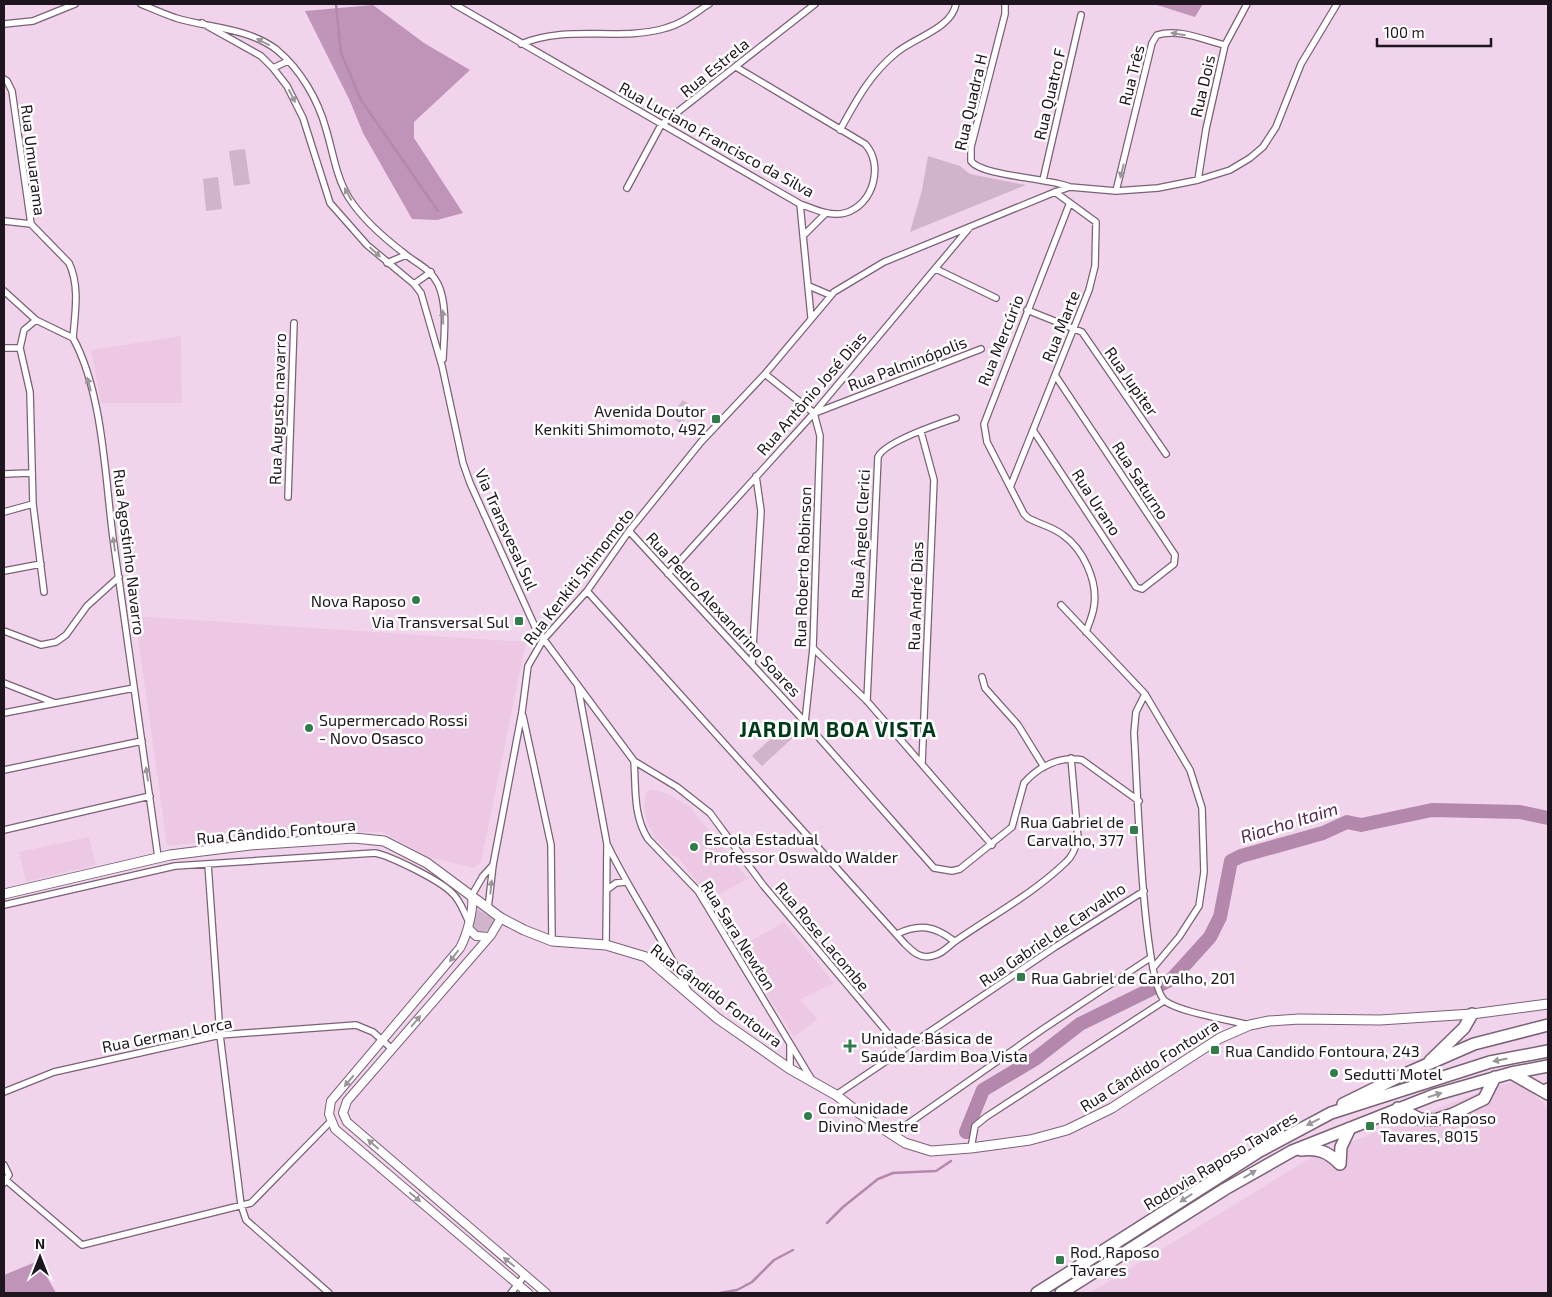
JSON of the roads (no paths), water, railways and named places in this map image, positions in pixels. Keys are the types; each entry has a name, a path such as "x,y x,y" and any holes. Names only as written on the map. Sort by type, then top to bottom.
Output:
{"highway":[{"path":"1429,1063 1464,1028 1472,1014"},
{"path":"1331,1113 1353,1097 1474,1044 1548,1025"},
{"name":"Rodovia Raposo Tavares","path":"1037,1293 1276,1141 1331,1113 1490,1062 1548,1051"},
{"name":"Rodovia Raposo Tavares","path":"1061,1293 1075,1288 1184,1215 1292,1151 1398,1108 1495,1076 1548,1066"},
{"path":"1511,1072 1548,1094 1548,1090"},
{"path":"1398,1108 1420,1119 1435,1120 1453,1114 1484,1099 1495,1076"},
{"path":"1292,1151 1320,1150 1328,1153 1340,1164 1341,1147 1350,1128"}],"main road":[{"name":"Rua Cândido Fontoura","path":"4,894 158,857 250,845 354,838 371,839 401,848 427,863 501,918 524,930 552,941 606,945 636,953 650,960 717,1018 790,1069 836,1095 859,1113 917,1149 944,1151 1030,1140 1088,1121 1220,1038 1250,1025 1279,1020 1380,1020 1472,1014 1548,1004"}],"street":[{"path":"4,24 33,21 52,16 75,4"},
{"name":"Via Transvesal Sul","path":"141,4 177,18 202,23 256,38 267,43 288,61 303,79 321,115 338,172 349,197 366,220 406,255 431,272 442,297 442,366"},
{"name":"Rua Luciano Francisco da Silva","path":"454,4 661,126 800,204 826,213 846,213 864,200 871,188 875,170 872,152 865,144 736,67"},
{"path":"521,44 544,37 564,34 638,32 660,29 678,24 709,4"},
{"name":"Rua Estrela","path":"628,188 661,126 815,4"},
{"path":"840,130 878,68 916,38 945,24 952,17 956,4"},
{"name":"Rua Quadra H","path":"1005,4 1005,14 971,147 970,161 976,167 1019,177 1043,180"},
{"name":"Rua Dois","path":"1198,180 1206,129 1225,45 1247,4"},
{"path":"1043,180 1070,187 1116,191 1158,188 1198,180 1230,170 1263,147 1276,127 1301,64 1337,4"},
{"name":"Rua Quatro F","path":"1043,180 1081,15"},
{"name":"Via Transvesal Sul","path":"202,23 261,56 273,68 287,86 303,118 330,203 351,229 387,263 414,284 425,300 442,366 463,463 470,483 543,640 634,761"},
{"name":"Rua Três","path":"1116,191 1152,43 1157,35 1165,32 1177,33 1225,45"},
{"path":"273,68 288,61"},
{"name":"Rua Umuarama","path":"4,78 8,81 12,91 31,224 4,221"},
{"name":"Rua Kenkiti Shimomoto","path":"488,909 493,865 522,712 528,666 543,640 587,591 629,531 701,442 765,374 830,295 875,266 1070,187"},
{"name":"Rua Marte","path":"1011,485 1093,278 1098,227 1094,220 1054,192"},
{"path":"800,204 805,234 811,318"},
{"name":"Rua Mercúrio","path":"1069,204 984,424 987,442 1028,518 1061,533 1070,540 1091,574 1095,596 1093,614 1086,632"},
{"path":"805,234 826,213"},
{"path":"4,291 36,320 74,338 76,290 73,271 68,263 31,224"},
{"name":"Rua Antônio José Dias","path":"668,574 814,413 970,226"},
{"path":"387,263 406,255"},
{"path":"936,269 996,298"},
{"path":"414,284 431,272"},
{"path":"808,286 830,295"},
{"path":"1027,310 1074,328"},
{"path":"36,320 24,330 20,348 30,392 33,504 44,592"},
{"name":"Rua Augusto navarro","path":"288,497 294,323"},
{"name":"Rua Jupiter","path":"1074,328 1082,332 1166,454"},
{"name":"Rua Agostinho Navarro","path":"74,338 85,369 104,450 119,577 158,857"},
{"path":"4,348 20,348"},
{"name":"Rua Palminópolis","path":"814,413 981,350"},
{"path":"765,374 814,413"},
{"name":"Rua Saturno","path":"1055,375 1175,555 1174,564 1142,588 1138,588"},
{"name":"Rua Roberto Robinson","path":"805,722 813,648 820,436 814,413"},
{"name":"Rua Ângelo Clerici","path":"867,701 878,457 887,447 956,418"},
{"name":"Rua Urano","path":"1033,430 1138,588"},
{"name":"Rua André Dias","path":"921,432 934,480 922,764"},
{"path":"4,474 31,473"},
{"path":"752,664 761,511 756,476"},
{"path":"4,512 33,504"},
{"name":"Rua Pedro Alexandrino Soares","path":"629,531 805,722 934,868 952,872 960,869 992,845 1012,827 1024,783 1055,761 1072,758"},
{"path":"4,571 41,564"},
{"path":"4,631 41,645 56,642 66,635 87,606 119,577"},
{"path":"587,591 897,934 914,952 927,957 944,951 954,941 1022,897 1067,861 1078,838 1072,758 1088,763 1138,801"},
{"path":"1061,604 1145,694 1190,770 1202,808 1204,872 1199,906 1179,937 1153,968"},
{"path":"813,648 867,701 992,845"},
{"path":"982,677 985,688 1018,725 1044,767"},
{"path":"4,683 55,703"},
{"path":"578,685 607,844 606,945"},
{"path":"4,713 134,688"},
{"name":"Rua Gabriel de Carvalho","path":"836,1095 1056,947 1144,891 1135,719 1145,694"},
{"path":"522,712 551,845 552,941"},
{"path":"4,770 142,741"},
{"name":"Rua Sara Newton","path":"634,761 637,812 642,830 648,839 698,891 790,1046 813,1081"},
{"name":"Rua Rose Lacombe","path":"634,761 677,787 710,813 762,885 903,1051"},
{"path":"4,830 150,796"},
{"path":"607,844 626,882 690,995"},
{"path":"4,905 175,866 382,854 448,889 458,900 468,924 476,936 488,937"},
{"path":"208,864 220,1035 241,1205 246,1220 329,1293"},
{"name":"Rua Kenkiti Shimomoto","path":"472,895 483,876 493,865"},
{"path":"608,889 616,883 626,882"},
{"path":"1144,891 1150,958 1155,980 1164,1000 1177,1007 1250,1025"},
{"path":"472,895 473,905 464,941 456,955 332,1101 329,1109 330,1122 335,1129 528,1293"},
{"path":"501,918 488,937 345,1105 343,1113 345,1119 546,1293"},
{"path":"897,934 907,929 923,926 937,930 954,941"},
{"path":"650,960 661,957 665,949"},
{"path":"892,1135 1035,1034 1150,958"},
{"path":"970,1148 975,1126 986,1117 1164,1000"},
{"name":"Rua German Lorca","path":"4,1092 54,1072 220,1035 352,1025 369,1029 392,1050"},
{"path":"790,1046 790,1069"},
{"path":"4,1165 8,1175 5,1182 82,1245 251,1203 330,1122"},
{"path":"467,1241 474,1232"},
{"path":"510,1293 525,1275"}],"waterway":[{"path":"336,4 341,53 361,100 438,211"},
{"name":"Riacho Itaim","path":"966,1132 983,1090 1035,1059 1080,1024 1172,979 1210,937 1220,917 1231,861 1241,856 1323,833 1347,822 1361,825 1432,810 1520,812 1548,818"},
{"name":"Riacho Itaim","path":"827,1223 843,1207 878,1179 893,1173 936,1171 951,1161"},
{"name":"Riacho Itaim","path":"720,1293 737,1290 752,1282 774,1260 793,1250"}],"place":[{"name":"Avenida Doutor Kenkiti Shimomoto, 492","path":"716,419"},
{"name":"Nova Raposo","path":"416,600"},
{"name":"Via Transversal Sul","path":"519,621"},
{"name":"Supermercado Rossi - Novo Osasco","path":"309,728"},
{"name":"Rua Gabriel de Carvalho, 377","path":"1134,830"},
{"name":"Escola Estadual Professor Oswaldo Walder","path":"694,847"},
{"name":"Rua Gabriel de Carvalho, 201","path":"1021,977"},
{"name":"Unidade Básica de Saúde Jardim Boa Vista","path":"850,1046"},
{"name":"Rua Candido Fontoura, 243","path":"1215,1050"},
{"name":"Sedutti Motel","path":"1334,1073"},
{"name":"Comunidade Divino Mestre","path":"808,1116"},
{"name":"Rodovia Raposo Tavares, 8015","path":"1370,1126"},
{"name":"Rod. Raposo Tavares","path":"1060,1260"}],"district":[{"name":"JARDIM BOA VISTA","path":"838,728"}]}
